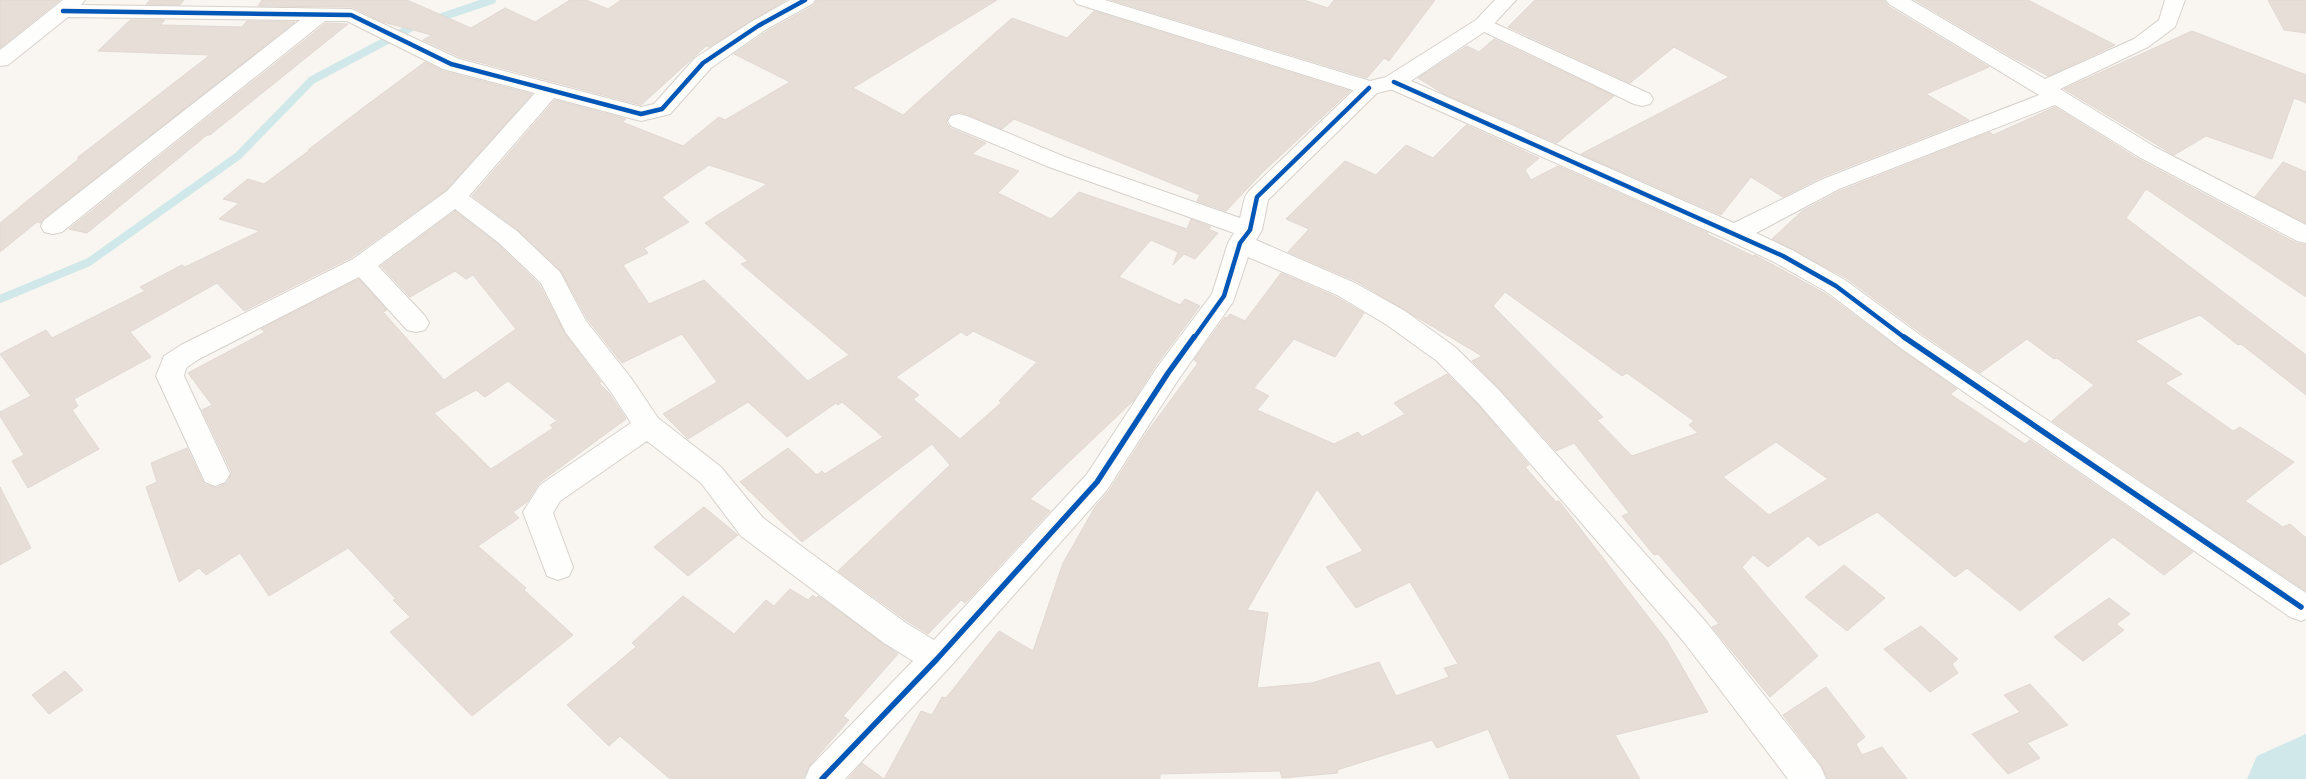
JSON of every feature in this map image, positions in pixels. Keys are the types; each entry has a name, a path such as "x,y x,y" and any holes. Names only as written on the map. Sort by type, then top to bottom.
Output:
{"street":[{"path":"351,15 372,0"},
{"path":"0,60 69,6 351,15 451,64 641,114 662,110 703,63 758,26 805,0"},
{"path":"1084,0 1382,85 1734,233 1783,256 1836,286 1911,342 2301,607"},
{"path":"822,779 937,659 1097,482 1168,372 1224,296 1257,197 1382,85 1483,24 1506,0"},
{"path":"1896,0 1959,36 2178,169 2306,235"},
{"path":"1734,233 1831,184 2051,92 2141,43 2168,23 2176,0"},
{"path":"53,226 320,15"},
{"path":"1483,24 1642,99"},
{"path":"215,474 170,376 174,363 190,352 362,266 455,197 548,91"},
{"path":"959,121 1245,237 1346,289 1396,318 1446,354 1496,404 1695,632 1809,779"},
{"path":"455,197 508,237 552,278 575,326 621,385 648,426 710,475 752,527 894,634 937,659"},
{"path":"362,266 416,323"},
{"path":"558,567 538,512 550,493 648,426"}],"building":[{"path":"0,0 60,0 0,48"},
{"path":"150,0 184,0 180,5 146,4"},
{"path":"262,0 407,0 471,28 505,8 535,22 570,0 586,0 608,9 621,0 786,0 709,47 706,46 641,105 460,57 423,40 432,35 383,22 352,7 258,6"},
{"path":"817,0 997,0 853,88 903,115 1012,18 1067,38 1094,11 1350,91 1263,172 1226,211 1197,201 1200,195 1014,119 1002,129 967,114 959,112 949,115 946,122 950,128 986,143 972,154 1019,171 998,193 1051,219 1079,192 1187,229 1191,219 1211,227 1208,229 1218,233 1195,259 1184,254 1173,265 1178,252 1151,240 1119,277 1180,305 1185,299 1200,306 1156,365 1133,401 1030,499 1050,511 972,596 965,603 961,600 928,634 838,571 950,465 932,444 802,542 740,482 788,448 817,475 822,471 825,474 883,437 842,402 838,405 836,403 787,437 748,402 688,439 663,414 717,382 682,334 622,363 588,320 561,271 518,230 472,196 555,100 626,119 622,122 683,146 719,117 725,120 790,82 734,54 766,32 813,6","holes":["709,165 767,184 705,223 748,261 741,264 849,355 808,381 704,280 649,304 623,265 648,253 644,248 689,222 662,197","973,331 1037,362 999,401 1002,402 960,439 913,399 919,395 896,377 961,332 967,336"]},
{"path":"1111,0 1304,0 1328,8 1334,0 1435,0 1389,61 1384,58 1367,78"},
{"path":"1535,0 1884,0 1888,6 1989,67 1926,94 1969,120 1822,177 1783,197 1751,177 1721,215 1581,154 1729,77 1674,47 1630,83 1508,27"},
{"path":"1915,0 2028,0 2115,45 2048,76"},
{"path":"2268,0 2306,0 2306,33 2284,30"},
{"path":"130,20 165,20 160,25 242,27 247,21 295,22 43,219 41,223 37,222 0,252 0,223 80,158 77,158 210,55 98,51"},
{"path":"326,23 348,24 87,233 69,229"},
{"path":"2192,31 2306,75 2306,103 2294,98 2272,159 2206,136 2174,155 2064,89"},
{"path":"1494,39 1614,96 1557,143 1444,94 1418,78 1467,46 1479,52"},
{"path":"425,62 443,71 532,94 446,190 352,257 244,311 217,283 130,332 151,357 74,399 78,406 72,410 99,449 28,488 12,461 24,455 0,416 0,412 31,396 0,354 46,330 52,338 145,291 140,287 182,265 185,267 260,231 219,219 239,203 223,199 248,179 264,184"},
{"path":"2055,107 2138,159 2296,243 2306,245 2306,297 2146,189 2126,218 2306,355 2306,395 2241,344 2238,345 2200,315 2135,341 2182,374 2165,383 2233,431 2240,427 2294,462 2245,501 2283,527 2290,524 2306,538 2306,591 2052,421 2094,385 2057,358 2054,359 2027,339 1980,373 1846,278 1772,239 1802,211 1840,191 1990,132 1993,135"},
{"path":"1466,125 1539,158 1525,170 1531,180 1558,166 1708,233 1753,256 1755,255 1826,294 1957,389 1950,394 2025,444 2030,440 2193,552 2164,575 2113,537 2020,611 1967,568 1955,577 1877,512 1819,546 1808,536 1768,567 1753,555 1742,567 1818,656 1770,697 1712,627 1719,624 1658,554 1654,555 1622,516 1629,513 1574,443 1556,451 1472,361 1482,356 1356,281 1288,252 1309,229 1286,219 1345,161 1376,175 1406,145 1433,158","holes":["1505,292 1622,376 1627,373 1694,421 1689,425 1698,433 1632,456 1597,420 1603,417 1493,306","1776,442 1828,479 1769,515 1723,477"]},
{"path":"2283,162 2306,172 2306,223 2255,197"},
{"path":"455,211 498,244 539,284 565,334 626,419 539,483 527,502 513,512 519,518 478,546 526,588 524,590 573,635 472,716 390,632 410,617 393,600 396,599 348,548 269,596 240,553 206,575 199,568 179,582 146,487 157,482 151,463 187,448 204,484 216,488 227,483 232,473 202,410 212,405 188,373 265,332 261,329 359,279 387,310 383,312 444,380 516,329 473,275 466,279 455,271 410,297 381,266","holes":["508,381 557,421 550,425 553,428 491,469 434,413 476,390 485,397"]},
{"path":"1281,273 1336,297 1364,313 1335,357 1294,339 1254,388 1269,396 1257,410 1334,444 1358,432 1362,437 1405,414 1394,403 1447,374 1478,405 1529,465 1525,467 1556,502 1559,501 1667,641 1708,712 1615,735 1640,779 1510,779 1488,729 1437,748 1432,740 1337,770 1338,773 1282,778 1280,771 1160,774 1160,779 884,779 921,711 932,715 942,697 946,698 999,631 1033,651 1063,563 1095,507 1109,491 1145,435 1198,363 1194,360 1225,317 1230,314 1245,321","holes":["1317,489 1363,551 1326,567 1356,608 1410,582 1458,664 1444,668 1449,677 1396,696 1379,662 1312,683 1257,688 1268,613 1247,610"]},
{"path":"0,487 31,548 0,565"},
{"path":"704,507 738,535 688,576 654,547"},
{"path":"1844,565 1885,598 1847,631 1805,597"},
{"path":"790,589 808,600 813,595 816,598 818,596 898,654 843,716 849,720 809,766 803,779 670,779 620,736 609,746 567,705 636,647 632,643 683,596 734,634 766,600 774,606"},
{"path":"2109,598 2130,614 2116,624 2124,630 2083,661 2054,637"},
{"path":"1921,626 1958,659 1952,664 1958,673 1930,692 1884,649"},
{"path":"65,671 83,690 49,714 32,695"},
{"path":"2030,684 2068,725 2027,743 2040,758 2008,774 1972,734 2020,712 2004,695"},
{"path":"1826,687 1865,737 1856,744 1862,755 1882,747 1907,779 1828,779 1822,766 1783,715"},
{"path":"862,763 884,779 848,779"}],"waterway":[{"path":"433,20 492,0"},
{"path":"0,299 89,262 238,156 312,80 416,25"},
{"path":"2281,779 2306,766"}],"cycle path":[{"path":"63,11 351,15 451,64 641,114 662,109 703,63 758,26 805,0"},
{"path":"1394,82 1735,233 1783,256 1836,286 1911,342 2301,607"},
{"path":"822,779 937,659 1097,482 1168,373 1224,296 1240,243 1250,230 1257,197 1369,88"}]}
